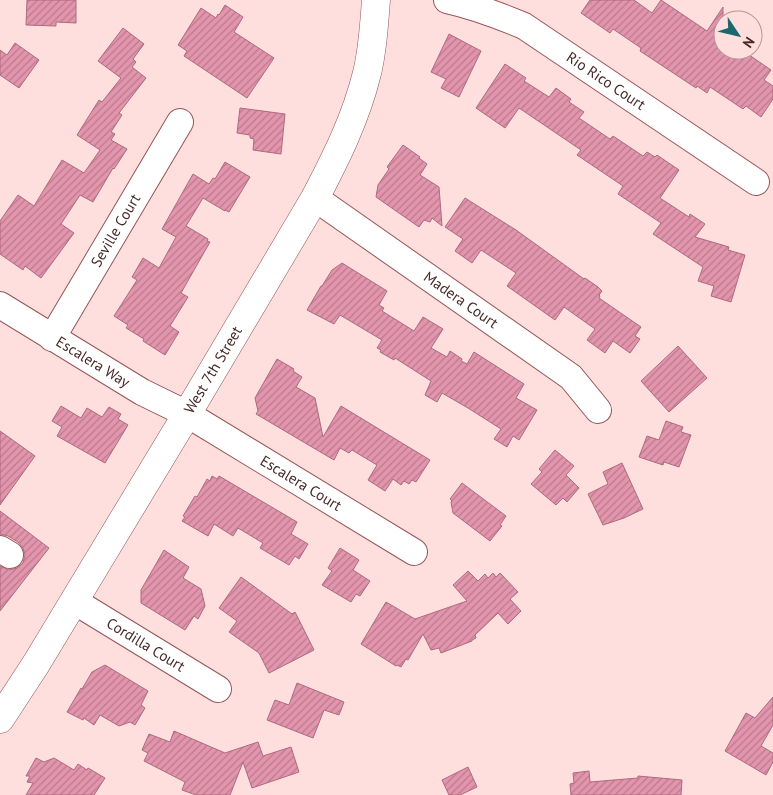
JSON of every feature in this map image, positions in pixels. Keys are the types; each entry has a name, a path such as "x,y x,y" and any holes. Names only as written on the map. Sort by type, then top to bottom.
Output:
{"main road":[{"name":"West 7th Street","path":"0,719 74,602 315,198 347,133 358,104 367,73 372,45 376,0"}],"street":[{"name":"Rio Rico Court","path":"447,0 474,6 524,26 756,182"},
{"name":"Seville Court","path":"52,338 180,122"},
{"name":"Madera Court","path":"315,198 571,377 598,410"},
{"name":"Escalera Way","path":"0,305 142,392 187,414"},
{"name":"Escalera Court","path":"187,414 414,552"},
{"name":"Cordilla Court","path":"74,602 218,689"}],"building":[{"path":"27,0 76,0 76,23 56,22 56,26 26,25"},
{"path":"590,0 634,0 652,13 661,0 707,31 713,22 713,60 756,60 771,70 764,80 773,86 773,99 761,117 746,106 743,109 710,87 707,93 697,86 696,88 640,51 641,48 613,29 610,33 581,13"},
{"path":"225,5 243,17 234,32 274,58 247,98 184,56 187,51 178,45 201,8 216,18"},
{"path":"123,28 144,44 133,59 136,62 132,67 146,78 119,113 122,115 111,132 115,134 111,140 127,149 113,168 93,202 80,195 61,224 74,233 41,278 25,266 23,270 0,254 0,221 18,195 34,206 62,160 84,173 100,150 77,135 99,100 102,102 121,78 98,61"},
{"path":"449,34 481,51 459,97 441,88 446,79 431,72"},
{"path":"15,43 39,60 19,88 0,75 0,50 7,55"},
{"path":"505,64 526,78 524,81 549,97 556,88 571,99 569,102 584,112 579,118 610,139 613,136 643,156 647,152 655,157 657,155 679,170 660,198 689,217 690,214 705,224 695,237 729,247 728,250 745,255 731,302 711,296 714,286 698,281 703,267 653,234 661,223 618,194 623,186 577,155 581,150 519,108 505,128 476,108"},
{"path":"240,108 285,114 281,154 253,150 254,139 250,138 250,135 237,133"},
{"path":"403,145 427,164 420,175 439,187 442,226 432,218 430,222 424,220 419,227 376,197 378,185 389,169 387,167"},
{"path":"225,162 250,177 229,212 203,198 186,226 210,242 181,293 188,297 170,326 179,332 165,355 126,328 128,325 114,316 137,280 132,277 143,258 159,268 176,237 162,229 193,174 209,184 213,178 215,179"},
{"path":"465,198 516,230 598,287 602,291 599,298 641,327 635,336 640,339 630,353 613,341 605,353 587,340 595,329 564,307 555,320 507,286 516,273 481,250 472,263 455,251 463,239 445,227"},
{"path":"342,263 387,291 379,305 384,308 382,311 414,331 423,317 443,329 431,348 447,357 450,351 467,364 474,352 524,384 516,398 537,410 519,440 513,436 507,447 494,439 501,429 468,408 442,393 437,402 425,395 431,381 395,358 394,360 380,352 381,350 377,348 382,340 340,315 334,324 307,310 332,270"},
{"path":"678,346 707,378 669,412 641,381"},
{"path":"277,359 294,369 293,371 302,377 296,387 315,398 323,437 341,406 430,460 416,482 412,480 409,484 404,481 401,485 393,479 385,491 368,480 377,465 352,450 349,453 340,448 334,460 256,414 258,411 255,398"},
{"path":"61,406 81,418 87,408 102,417 109,407 121,414 118,419 128,425 105,463 57,436 62,427 52,421"},
{"path":"666,421 683,427 681,432 691,435 679,467 664,462 663,465 639,457 647,436 659,440"},
{"path":"0,431 35,456 0,505"},
{"path":"555,450 574,466 566,475 579,488 567,502 563,498 556,505 531,484 542,472 539,469"},
{"path":"622,463 643,509 603,525 588,494 608,484 603,472"},
{"path":"212,476 217,479 219,476 297,522 291,534 308,544 299,559 295,556 289,565 260,548 263,543 238,528 233,536 214,524 208,536 182,521 195,496 197,497 207,479 210,481"},
{"path":"462,483 506,516 500,525 502,526 490,541 453,513 452,501 450,499"},
{"path":"0,511 49,548 0,611 0,566 9,570 17,568 23,563 25,555 23,548 18,542 0,534"},
{"path":"340,548 359,560 353,570 370,581 360,596 356,594 351,602 322,585 332,571 328,568"},
{"path":"164,550 189,567 183,578 201,589 205,606 198,619 194,616 185,630 141,603 141,590"},
{"path":"468,571 478,581 485,574 488,578 493,573 496,577 500,573 518,592 510,599 521,611 508,624 498,613 475,635 476,638 472,641 441,653 439,648 431,650 423,634 408,660 406,659 401,667 396,666 361,644 386,602 415,619 467,601 453,585"},
{"path":"241,577 292,614 295,612 314,650 269,673 259,653 229,632 237,621 219,608"},
{"path":"105,665 148,691 141,705 145,708 135,725 130,722 119,726 100,715 94,725 84,718 83,720 67,712 92,672"},
{"path":"297,683 344,702 339,715 324,710 313,738 267,720 275,700 289,705"},
{"path":"773,697 773,725 761,746 773,753 773,762 766,775 725,751 746,713 755,718"},
{"path":"174,731 225,753 258,742 263,756 291,747 299,772 252,788 243,762 230,795 196,795 182,790 185,782 144,761 148,753 142,750 149,734 170,742"},
{"path":"36,758 44,762 54,758 74,770 78,764 105,778 94,795 26,795 33,783 27,782 30,776 26,776"},
{"path":"468,767 477,787 460,795 449,795 442,780"},
{"path":"589,771 590,782 638,778 638,776 682,780 681,795 571,795 570,784 574,783 573,773"}]}
